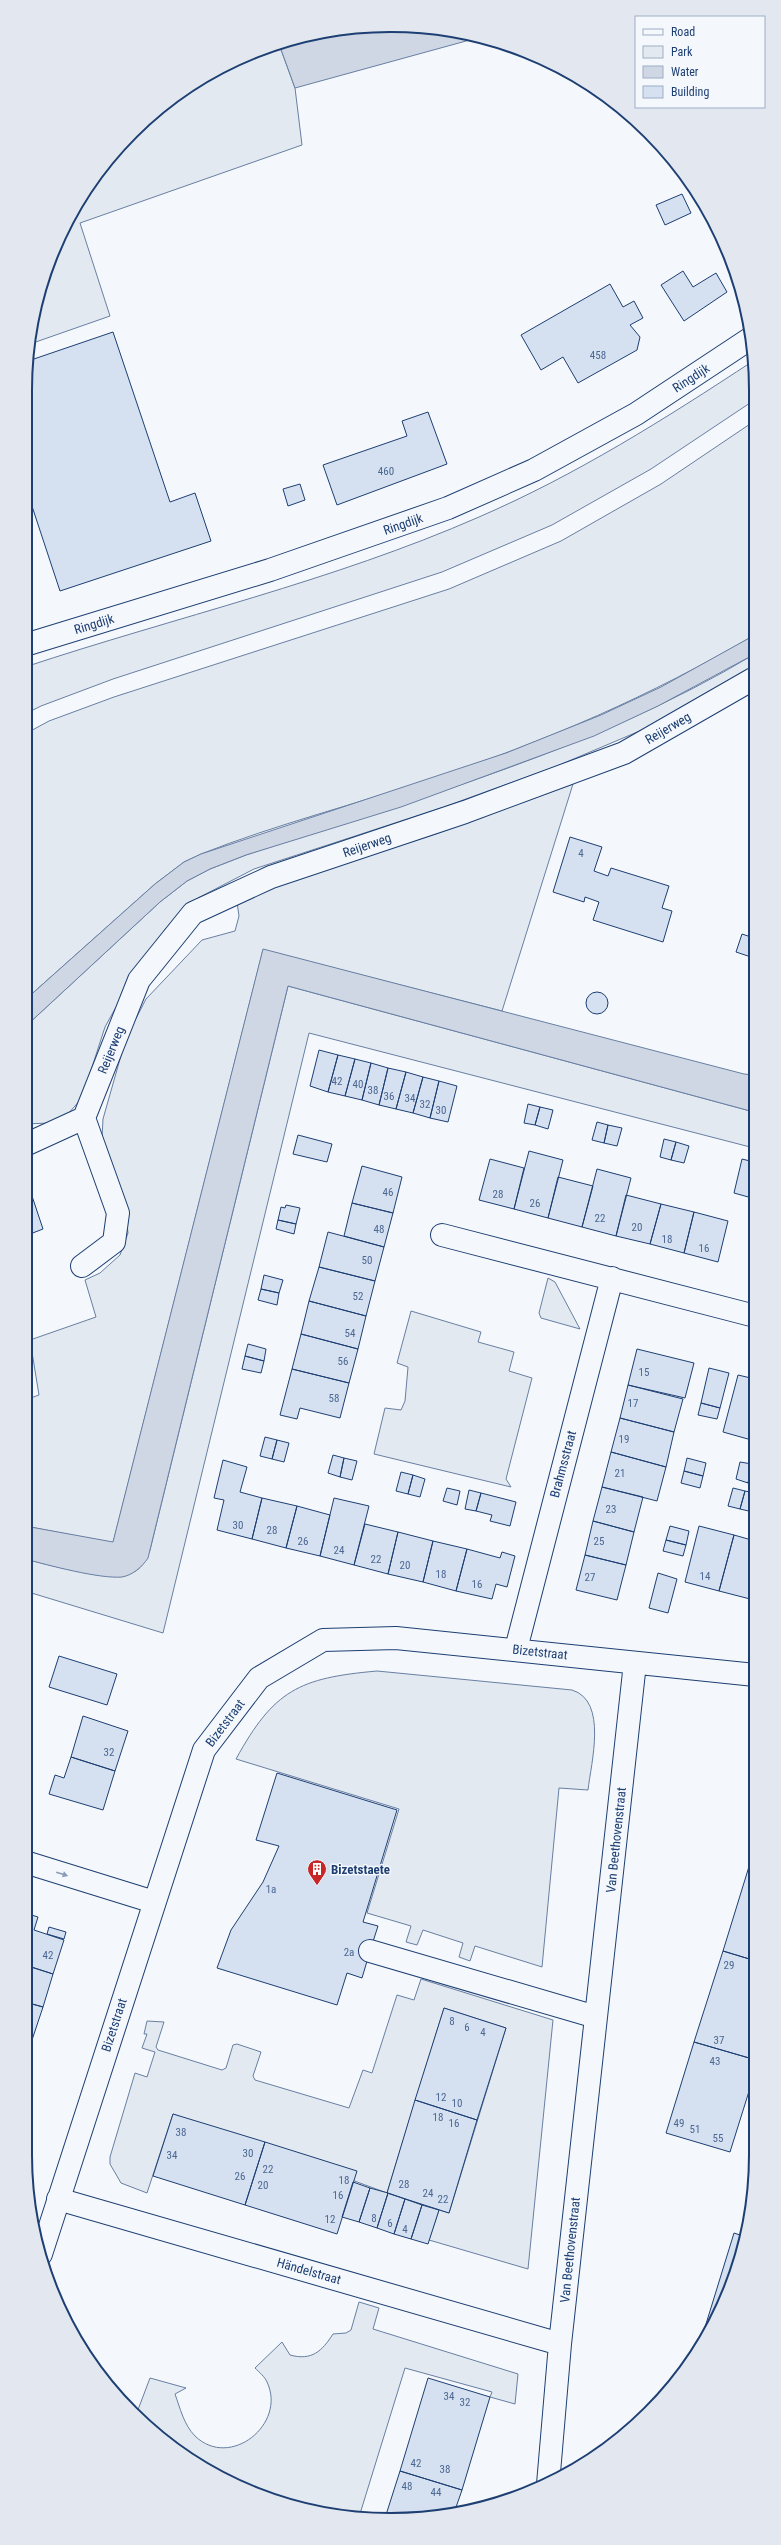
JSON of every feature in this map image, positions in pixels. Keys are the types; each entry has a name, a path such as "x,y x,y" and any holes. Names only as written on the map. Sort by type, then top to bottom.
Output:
{"street":[{"name":"Ringdijk","path":"32,643 270,570 448,508 534,470 636,414 746,342"},
{"name":"Reijerweg","path":"84,1118 139,980 193,913 271,878 465,812 624,753 749,682"},
{"path":"32,1142 84,1118 118,1213 114,1242 82,1266"},
{"path":"442,1235 749,1314"},
{"name":"Brahmsstraat","path":"516,1650 612,1278"},
{"name":"Bizetstraat","path":"43,2244 204,1750 259,1678 323,1640 396,1638 749,1674"},
{"name":"Van Beethovenstraat","path":"549,2476 560,2344 635,1663"},
{"path":"32,1864 154,1902"},
{"path":"370,1951 596,2017"},
{"name":"Händelstraat","path":"58,2199 560,2344"}],"green space":[{"path":"281,49 295,88 302,145 80,223 110,316 35,342 44,298 59,253 92,191 121,154 137,137 172,106 191,92 232,69 253,59"},
{"path":"748,364 749,404 651,469 552,525 442,572 113,679 32,710 32,665 311,579 424,540 515,501 550,483 619,445 687,404"},
{"path":"749,425 749,638 676,678 597,716 557,733 475,764 405,788 230,843 184,862 155,884 32,994 32,730 49,721 114,697 449,589 561,541 661,484"},
{"path":"749,657 749,674 642,730 557,766 444,807 254,869 198,898 166,928 133,976 105,1027 82,1098 67,1115 50,1123 32,1124 32,1021 160,902 187,881 210,869 246,855 506,769 569,745 632,718 693,688"},
{"path":"573,784 502,1011 263,950 113,1543 32,1527 32,1398 39,1395 32,1352 32,1339 96,1317 85,1280 100,1273 120,1255 128,1233 125,1207 102,1138 103,1119 126,1038 146,999 202,940 235,931 239,916 237,902 271,887 436,834"},
{"path":"288,986 749,1111 749,1147 309,1033 163,1633 32,1593 32,1561 81,1572 124,1575 134,1572 140,1568 150,1550"},
{"path":"548,1278 555,1282 580,1329 541,1318 539,1313"},
{"path":"411,1311 481,1332 478,1342 514,1352 509,1371 532,1378 506,1479 511,1487 374,1454 385,1408 401,1410 405,1401 408,1367 397,1363"},
{"path":"377,1671 572,1690 583,1696 590,1706 594,1719 595,1734 588,1790 559,1788 542,1967 475,1946 470,1961 459,1957 463,1943 423,1930 417,1945 406,1942 411,1926 367,1913 399,1809 236,1759 263,1717 277,1703 292,1692 308,1684 327,1678"},
{"path":"421,1979 553,2020 528,2269 429,2240 439,2210 449,2213 506,2028 444,2008 387,2193 173,2114 147,2193 121,2183 110,2164 110,2157 135,2073 147,2077 155,2052 142,2048 147,2034 144,2034 147,2021 164,2022 156,2047 158,2050 222,2070 226,2068 233,2045 237,2044 261,2052 253,2076 255,2080 349,2108 363,2070 372,2073 397,1995 414,2000"},
{"path":"359,2302 379,2308 373,2329 518,2374 515,2404 490,2397 492,2392 405,2368 361,2511 344,2510 298,2501 253,2486 191,2453 172,2439 138,2409 150,2378 186,2388 175,2394 185,2422 191,2432 209,2445 224,2448 238,2445 252,2438 262,2427 269,2413 271,2398 267,2382 255,2368 282,2342 290,2355 304,2357 320,2350 333,2334 346,2333 351,2330"}],"water":[{"path":"390,32 437,35 467,41 295,88 281,49 298,44 344,35"},
{"path":"749,638 749,657 658,706 594,736 401,807 246,855 210,869 187,881 160,902 32,1021 32,994 155,884 184,862 201,854 506,753 601,715 661,687"},
{"path":"263,949 749,1074 749,1111 288,986 148,1558 137,1570 122,1577 87,1574 32,1561 32,1527 113,1542"}],"building":[{"path":"682,194 691,213 665,225 656,205"},
{"path":"683,271 693,287 716,273 727,292 684,321 661,285"},
{"path":"610,284 623,307 634,301 643,318 630,325 640,337 637,350 578,383 563,357 541,370 521,335"},
{"path":"113,332 170,502 195,493 211,541 60,591 32,506 32,390 34,359"},
{"path":"428,412 447,464 337,505 323,465 407,436 402,421"},
{"path":"300,484 305,500 288,506 283,489"},
{"path":"570,837 602,847 594,871 608,876 611,868 669,886 662,908 672,911 663,942 593,920 599,902 585,897 584,902 553,892"},
{"path":"742,934 749,936 749,956 736,952"},
{"path":"597,992 605,995 608,1003 605,1011 597,1014 589,1011 586,1003 589,995"},
{"path":"319,1050 338,1055 328,1092 310,1086"},
{"path":"338,1055 355,1059 345,1096 328,1092"},
{"path":"355,1059 371,1063 362,1100 345,1096"},
{"path":"371,1063 388,1068 379,1105 362,1100"},
{"path":"388,1068 406,1072 396,1109 379,1105"},
{"path":"406,1072 423,1077 413,1113 396,1109"},
{"path":"423,1077 439,1081 430,1118 413,1113"},
{"path":"439,1081 457,1086 448,1122 430,1118"},
{"path":"528,1104 540,1107 535,1125 524,1123"},
{"path":"540,1107 553,1110 548,1129 535,1125"},
{"path":"597,1122 608,1125 604,1143 592,1140"},
{"path":"608,1125 622,1128 617,1146 604,1143"},
{"path":"298,1135 332,1144 327,1162 293,1154"},
{"path":"664,1139 676,1142 671,1160 660,1157"},
{"path":"676,1142 689,1146 684,1163 671,1160"},
{"path":"529,1151 563,1160 548,1218 514,1209"},
{"path":"490,1159 524,1168 514,1209 479,1200"},
{"path":"742,1159 749,1161 749,1197 734,1193"},
{"path":"362,1166 402,1177 393,1213 352,1203"},
{"path":"597,1169 631,1178 616,1236 582,1227"},
{"path":"558,1177 593,1186 582,1227 548,1218"},
{"path":"626,1195 661,1204 650,1244 616,1236"},
{"path":"32,1196 43,1229 32,1233"},
{"path":"352,1203 393,1213 384,1247 344,1236"},
{"path":"661,1204 694,1212 684,1253 650,1244"},
{"path":"286,1205 300,1208 296,1224 278,1220 281,1207 285,1208"},
{"path":"694,1212 728,1221 718,1262 684,1253"},
{"path":"278,1220 296,1224 294,1234 276,1229"},
{"path":"328,1232 384,1247 375,1281 319,1267"},
{"path":"319,1267 375,1281 366,1316 309,1301"},
{"path":"264,1275 283,1280 279,1293 261,1289"},
{"path":"261,1289 279,1293 277,1305 258,1300"},
{"path":"309,1301 366,1316 358,1349 301,1334"},
{"path":"301,1334 358,1349 349,1383 292,1369"},
{"path":"248,1344 266,1349 264,1361 245,1356"},
{"path":"637,1349 694,1363 685,1398 628,1385"},
{"path":"245,1356 264,1361 261,1373 242,1369"},
{"path":"709,1368 729,1373 720,1408 701,1403"},
{"path":"292,1369 349,1383 340,1418 300,1408 297,1419 280,1415"},
{"path":"738,1375 749,1378 749,1439 723,1432"},
{"path":"628,1385 683,1399 674,1432 620,1418"},
{"path":"701,1403 720,1408 717,1419 698,1415"},
{"path":"620,1418 674,1432 666,1467 611,1452"},
{"path":"265,1437 277,1440 272,1459 260,1456"},
{"path":"277,1440 289,1443 284,1462 272,1459"},
{"path":"611,1452 666,1467 657,1501 602,1487"},
{"path":"333,1455 344,1458 340,1477 328,1473"},
{"path":"344,1458 357,1461 352,1480 340,1477"},
{"path":"687,1458 706,1463 703,1476 684,1471"},
{"path":"223,1460 247,1467 240,1492 262,1498 252,1539 217,1530 224,1500 214,1498"},
{"path":"740,1462 749,1464 748,1483 736,1479"},
{"path":"684,1471 703,1476 700,1488 681,1483"},
{"path":"401,1472 413,1475 408,1494 396,1491"},
{"path":"413,1475 425,1479 420,1497 408,1494"},
{"path":"602,1487 643,1497 634,1532 593,1521"},
{"path":"447,1488 460,1491 457,1505 443,1501"},
{"path":"733,1488 745,1491 740,1509 728,1506"},
{"path":"469,1490 481,1493 476,1511 465,1509"},
{"path":"745,1491 749,1492 749,1511 740,1509"},
{"path":"481,1493 516,1502 510,1526 490,1521 492,1515 476,1511"},
{"path":"262,1498 297,1506 286,1548 252,1539"},
{"path":"334,1498 369,1506 354,1565 320,1556"},
{"path":"297,1506 330,1515 320,1556 286,1548"},
{"path":"593,1521 634,1532 626,1565 585,1555"},
{"path":"365,1524 398,1532 388,1574 354,1565"},
{"path":"670,1526 689,1531 686,1545 666,1540"},
{"path":"699,1526 734,1535 719,1591 685,1582"},
{"path":"398,1532 433,1541 423,1582 388,1574"},
{"path":"734,1535 749,1539 749,1599 719,1591"},
{"path":"666,1540 686,1545 683,1556 663,1551"},
{"path":"433,1541 467,1549 456,1591 423,1582"},
{"path":"467,1549 500,1558 502,1552 515,1556 507,1587 496,1584 492,1599 456,1591"},
{"path":"585,1555 626,1565 617,1600 576,1590"},
{"path":"658,1573 677,1579 668,1613 649,1608"},
{"path":"59,1656 117,1674 107,1705 49,1687"},
{"path":"83,1716 128,1731 115,1771 71,1757"},
{"path":"71,1757 115,1771 103,1810 49,1794 55,1775 64,1778"},
{"name":"Bizetstaete","path":"277,1773 397,1810 363,1922 378,1926 362,1978 347,1973 337,2005 217,1968 231,1930 263,1882 279,1846 256,1840"},
{"path":"749,1866 749,1959 723,1951"},
{"path":"32,1915 38,1917 34,1930 64,1940 53,1974 32,1967"},
{"path":"49,1927 66,1932 64,1939 47,1934"},
{"path":"723,1951 749,1959 749,2058 694,2042"},
{"path":"32,1967 53,1974 43,2007 32,2004"},
{"path":"32,2004 43,2007 32,2040"},
{"path":"444,2008 506,2028 477,2120 415,2100"},
{"path":"694,2042 749,2058 749,2091 730,2152 666,2133"},
{"path":"415,2100 477,2120 449,2213 387,2193"},
{"path":"173,2114 265,2142 245,2205 153,2176"},
{"path":"265,2142 357,2171 337,2234 245,2205"},
{"path":"353,2182 370,2188 359,2222 342,2217"},
{"path":"370,2188 388,2193 377,2228 359,2222"},
{"path":"388,2193 405,2199 394,2234 377,2228"},
{"path":"405,2199 422,2205 411,2239 394,2234"},
{"path":"422,2205 439,2210 428,2244 411,2239"},
{"path":"734,2233 740,2235 722,2292 706,2324"},
{"path":"428,2378 490,2397 462,2490 400,2471"},
{"path":"400,2471 462,2490 456,2507 437,2510 387,2513"}],"place":[{"name":"Bizetstaete","path":"317,1886"}]}
